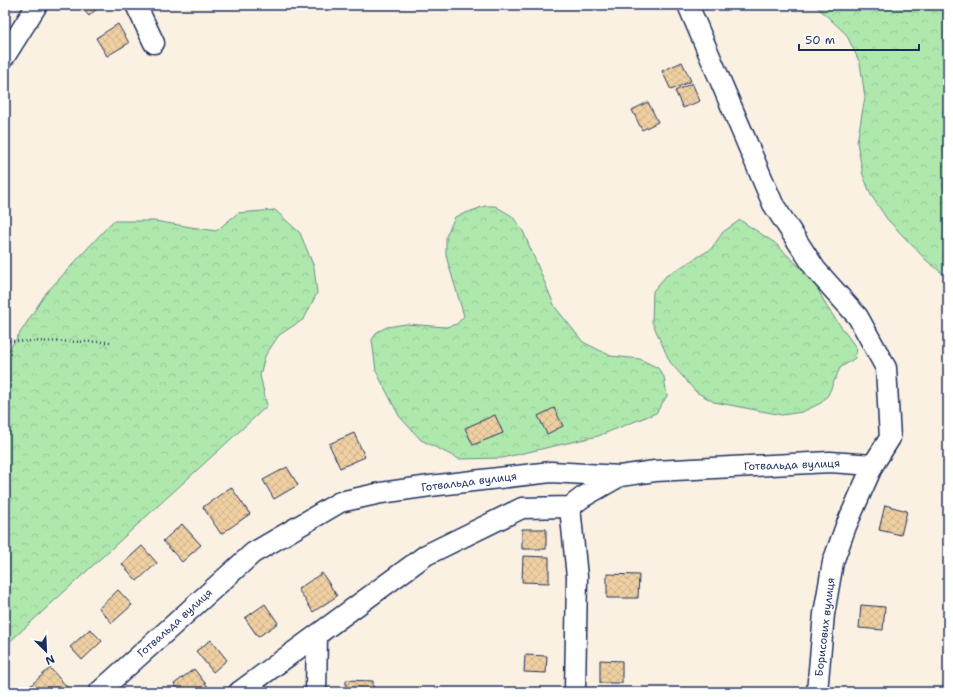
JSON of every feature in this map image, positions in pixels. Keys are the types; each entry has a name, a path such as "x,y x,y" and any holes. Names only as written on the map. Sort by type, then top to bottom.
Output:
{"street":[{"path":"5,56 37,5"},
{"path":"136,5 154,43"},
{"path":"688,5 773,204 816,270 858,317 886,368 890,438 873,465"},
{"name":"Готвальда вулиця","path":"99,692 253,553 340,502 380,493 551,472 620,476 655,471 822,463 873,465"},
{"name":"Борисових вулиця","path":"817,692 824,614 833,562 846,526 873,465"},
{"path":"239,692 426,555 522,508 570,507 583,497 620,476"},
{"path":"570,507 577,577 574,692"},
{"path":"316,692 317,635"}],"path":[{"path":"5,341 111,342"}],"green space":[{"path":"815,5 948,5 948,278 926,260 887,219 871,195 863,175 857,142 865,97 860,63 846,34"},
{"path":"485,206 495,206 512,216 523,231 555,307 583,342 611,356 640,359 658,368 664,377 667,396 656,413 598,436 502,458 459,459 421,440 399,416 376,371 372,340 377,332 387,327 406,324 446,327 457,324 464,316 446,256 446,236 455,217"},
{"path":"275,210 300,233 314,267 317,293 304,319 279,335 265,356 260,375 267,406 5,646 5,356 46,293 113,221 154,221 216,231 238,213"},
{"path":"740,220 775,243 813,280 827,307 857,349 855,358 840,368 828,395 821,403 802,412 782,415 714,402 696,392 670,362 652,322 653,291 666,276 711,249 723,232"}],"building":[{"path":"79,5 101,5 89,16"},
{"path":"118,24 129,43 107,56 96,38"},
{"path":"682,62 691,81 671,90 662,71"},
{"path":"692,83 700,101 683,108 675,91"},
{"path":"648,102 658,122 642,130 632,110"},
{"path":"554,408 563,426 547,434 538,416"},
{"path":"495,415 503,433 473,445 465,428"},
{"path":"354,433 365,457 340,468 329,444"},
{"path":"287,467 298,485 274,499 263,480"},
{"path":"231,487 250,514 221,534 203,507"},
{"path":"885,505 907,511 901,535 879,530"},
{"path":"182,524 201,545 182,562 163,541"},
{"path":"522,529 546,529 546,549 522,549"},
{"path":"142,546 157,563 137,581 122,564"},
{"path":"523,556 549,557 549,583 522,582"},
{"path":"322,573 337,596 313,612 298,589"},
{"path":"607,574 639,575 638,598 607,598"},
{"path":"118,590 132,605 112,623 99,608"},
{"path":"265,604 278,623 258,637 245,618"},
{"path":"861,605 885,607 883,630 859,628"},
{"path":"90,629 102,641 82,660 70,647"},
{"path":"211,640 227,660 213,672 196,651"},
{"path":"525,655 547,656 546,673 524,672"},
{"path":"600,660 622,661 622,683 600,683"},
{"path":"50,668 68,688 63,692 35,692 30,686"},
{"path":"194,669 209,688 203,692 180,692 174,684"},
{"path":"346,680 373,681 373,692 346,692"}]}
